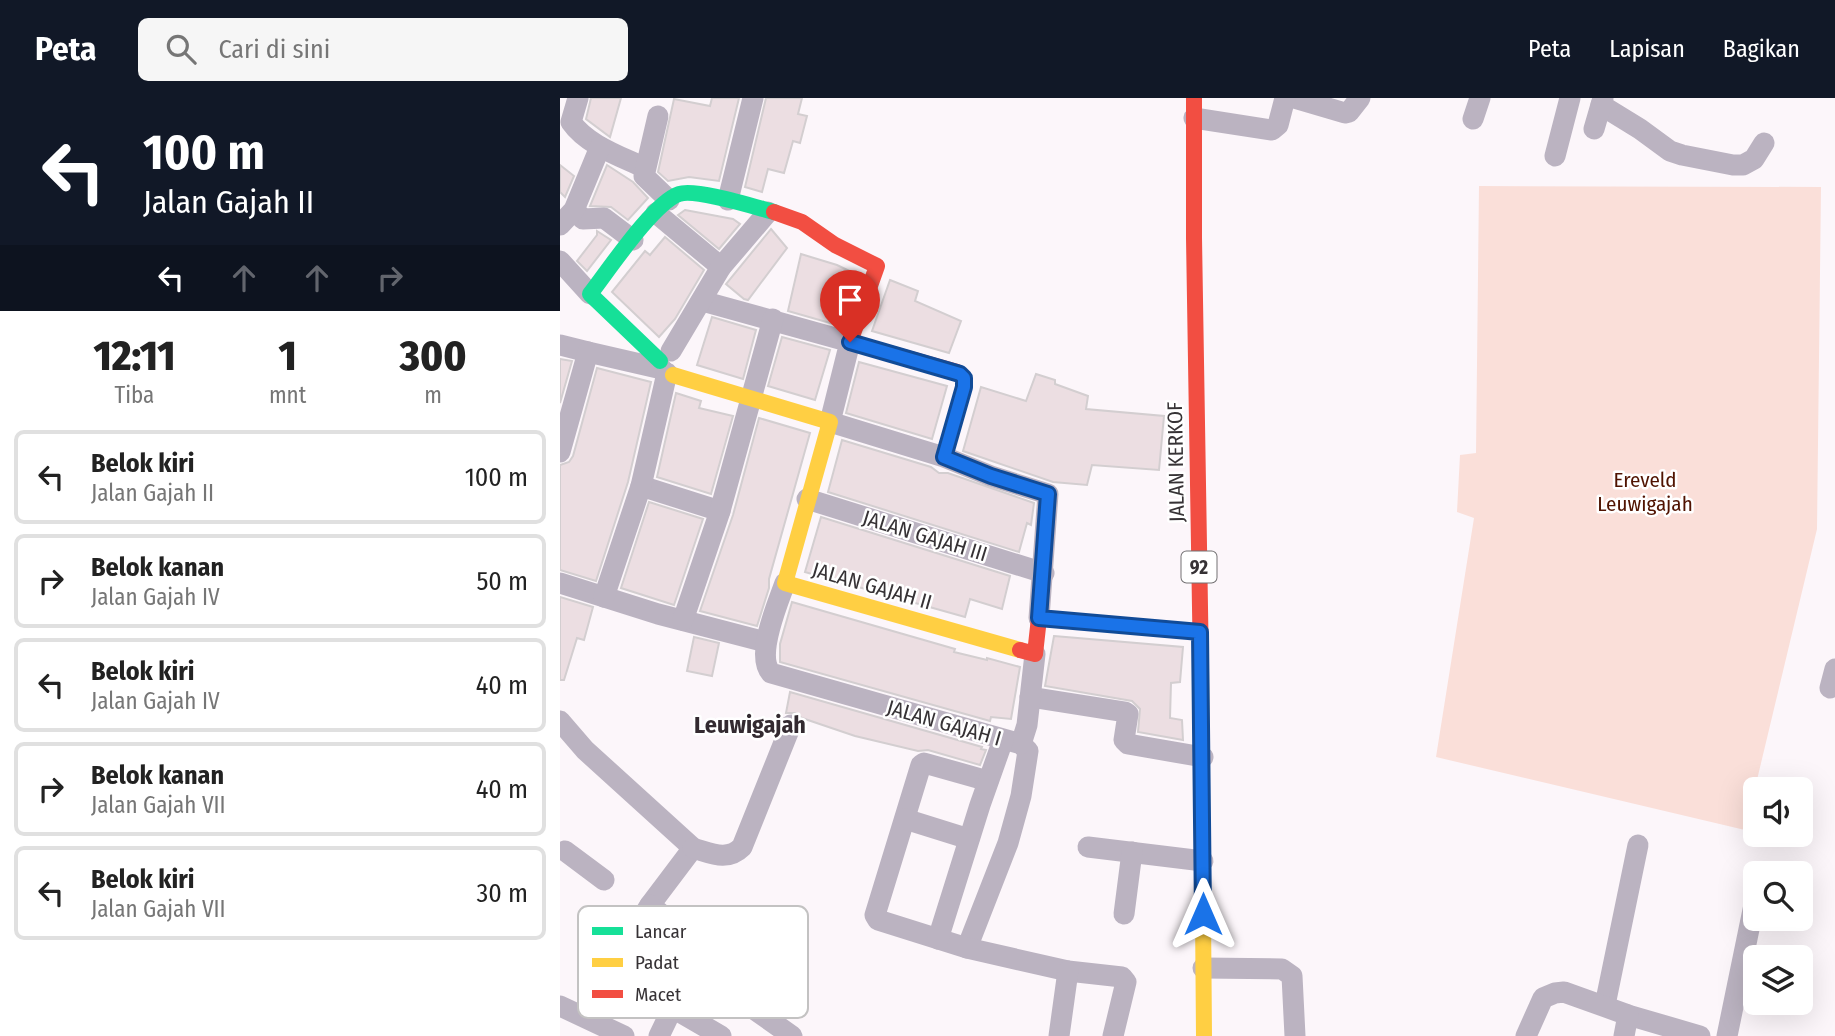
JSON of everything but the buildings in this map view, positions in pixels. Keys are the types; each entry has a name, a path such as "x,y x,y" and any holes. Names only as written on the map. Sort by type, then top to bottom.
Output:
{"street":[{"path":"578,98 566,120 600,146 645,168"},
{"path":"728,200 753,98"},
{"path":"1194,108 1272,130 1278,125 1285,98"},
{"path":"1294,98 1345,113 1349,112 1360,98"},
{"path":"1473,119 1480,98"},
{"path":"1555,156 1570,98"},
{"path":"1594,129 1602,101 1670,151 1703,160 1743,165 1754,159 1764,143"},
{"name":"JALAN KERKOF","path":"1194,108 1204,1036"},
{"path":"658,116 645,178 663,206 721,267"},
{"path":"600,146 567,218 604,218 633,240"},
{"path":"590,294 663,206 687,192 728,200 799,221 850,253 877,266 850,342 830,422"},
{"path":"604,597 641,486 667,366 721,267 768,212"},
{"path":"560,261 590,294 667,366"},
{"path":"702,301 957,372 964,378 964,387 944,457"},
{"path":"683,620 720,511 773,319"},
{"path":"560,345 667,366 752,400 944,457 991,476 1048,494 1044,573 1027,725 1012,742 988,781 938,939"},
{"path":"560,452 589,352"},
{"name":"JALAN GAJAH II","path":"830,422 785,583 1034,654"},
{"path":"641,486 720,511"},
{"name":"JALAN GAJAH III","path":"807,499 1044,573"},
{"path":"560,583 766,642 785,583"},
{"path":"1039,618 1200,632"},
{"name":"JALAN GAJAH I","path":"766,642 766,667 771,673 1012,742 1029,755 1008,843 967,948"},
{"path":"1030,697 1125,712 1128,714 1124,740 1128,744 1203,757"},
{"path":"560,721 585,750 693,848 727,857 742,847 791,725"},
{"path":"988,781 924,763 918,769 875,915 878,920 967,948 1068,971 1122,977 1126,982 1113,1036"},
{"path":"905,819 969,839"},
{"path":"1605,1005 1638,845"},
{"path":"1088,847 1203,861"},
{"path":"650,905 693,848"},
{"path":"562,852 604,880"},
{"path":"1124,914 1132,852"},
{"path":"1727,1036 1749,931"},
{"path":"1203,968 1282,970 1289,973 1292,976 1295,1036"},
{"path":"1059,1036 1068,971"},
{"path":"1526,1036 1539,1003 1549,995 1564,992 1605,1005 1626,1026 1700,1036"},
{"path":"560,1006 578,1014"},
{"path":"586,1018 624,1036"},
{"path":"659,1036 668,1018"},
{"path":"692,1018 722,1036"},
{"path":"766,1018 792,1036"}],"green space":[{"name":"Ereveld Leuwigajah","path":"1479,186 1821,187 1817,529 1758,777 1743,777 1743,830 1436,757 1474,518 1457,512 1460,455 1476,453"}],"traffic: fast":[{"path":"660,361 590,294 619,255 657,210 679,194 711,196 774,212"}],"traffic: slow":[{"path":"673,375 830,422 785,583 1020,650"},
{"path":"1201,669 1204,1036"}],"traffic: jam":[{"path":"1194,98 1201,669"},
{"path":"774,212 802,222 835,245 877,266 850,342 957,372 964,378 964,387 944,457"},
{"path":"1020,650 1035,654 1039,618 1200,632"}],"district":[{"name":"Leuwigajah","path":"750,725"}],"route":[{"path":"850,342 960,374 965,383 944,457 991,476 1048,494 1039,618 1200,632 1203,914"}]}
